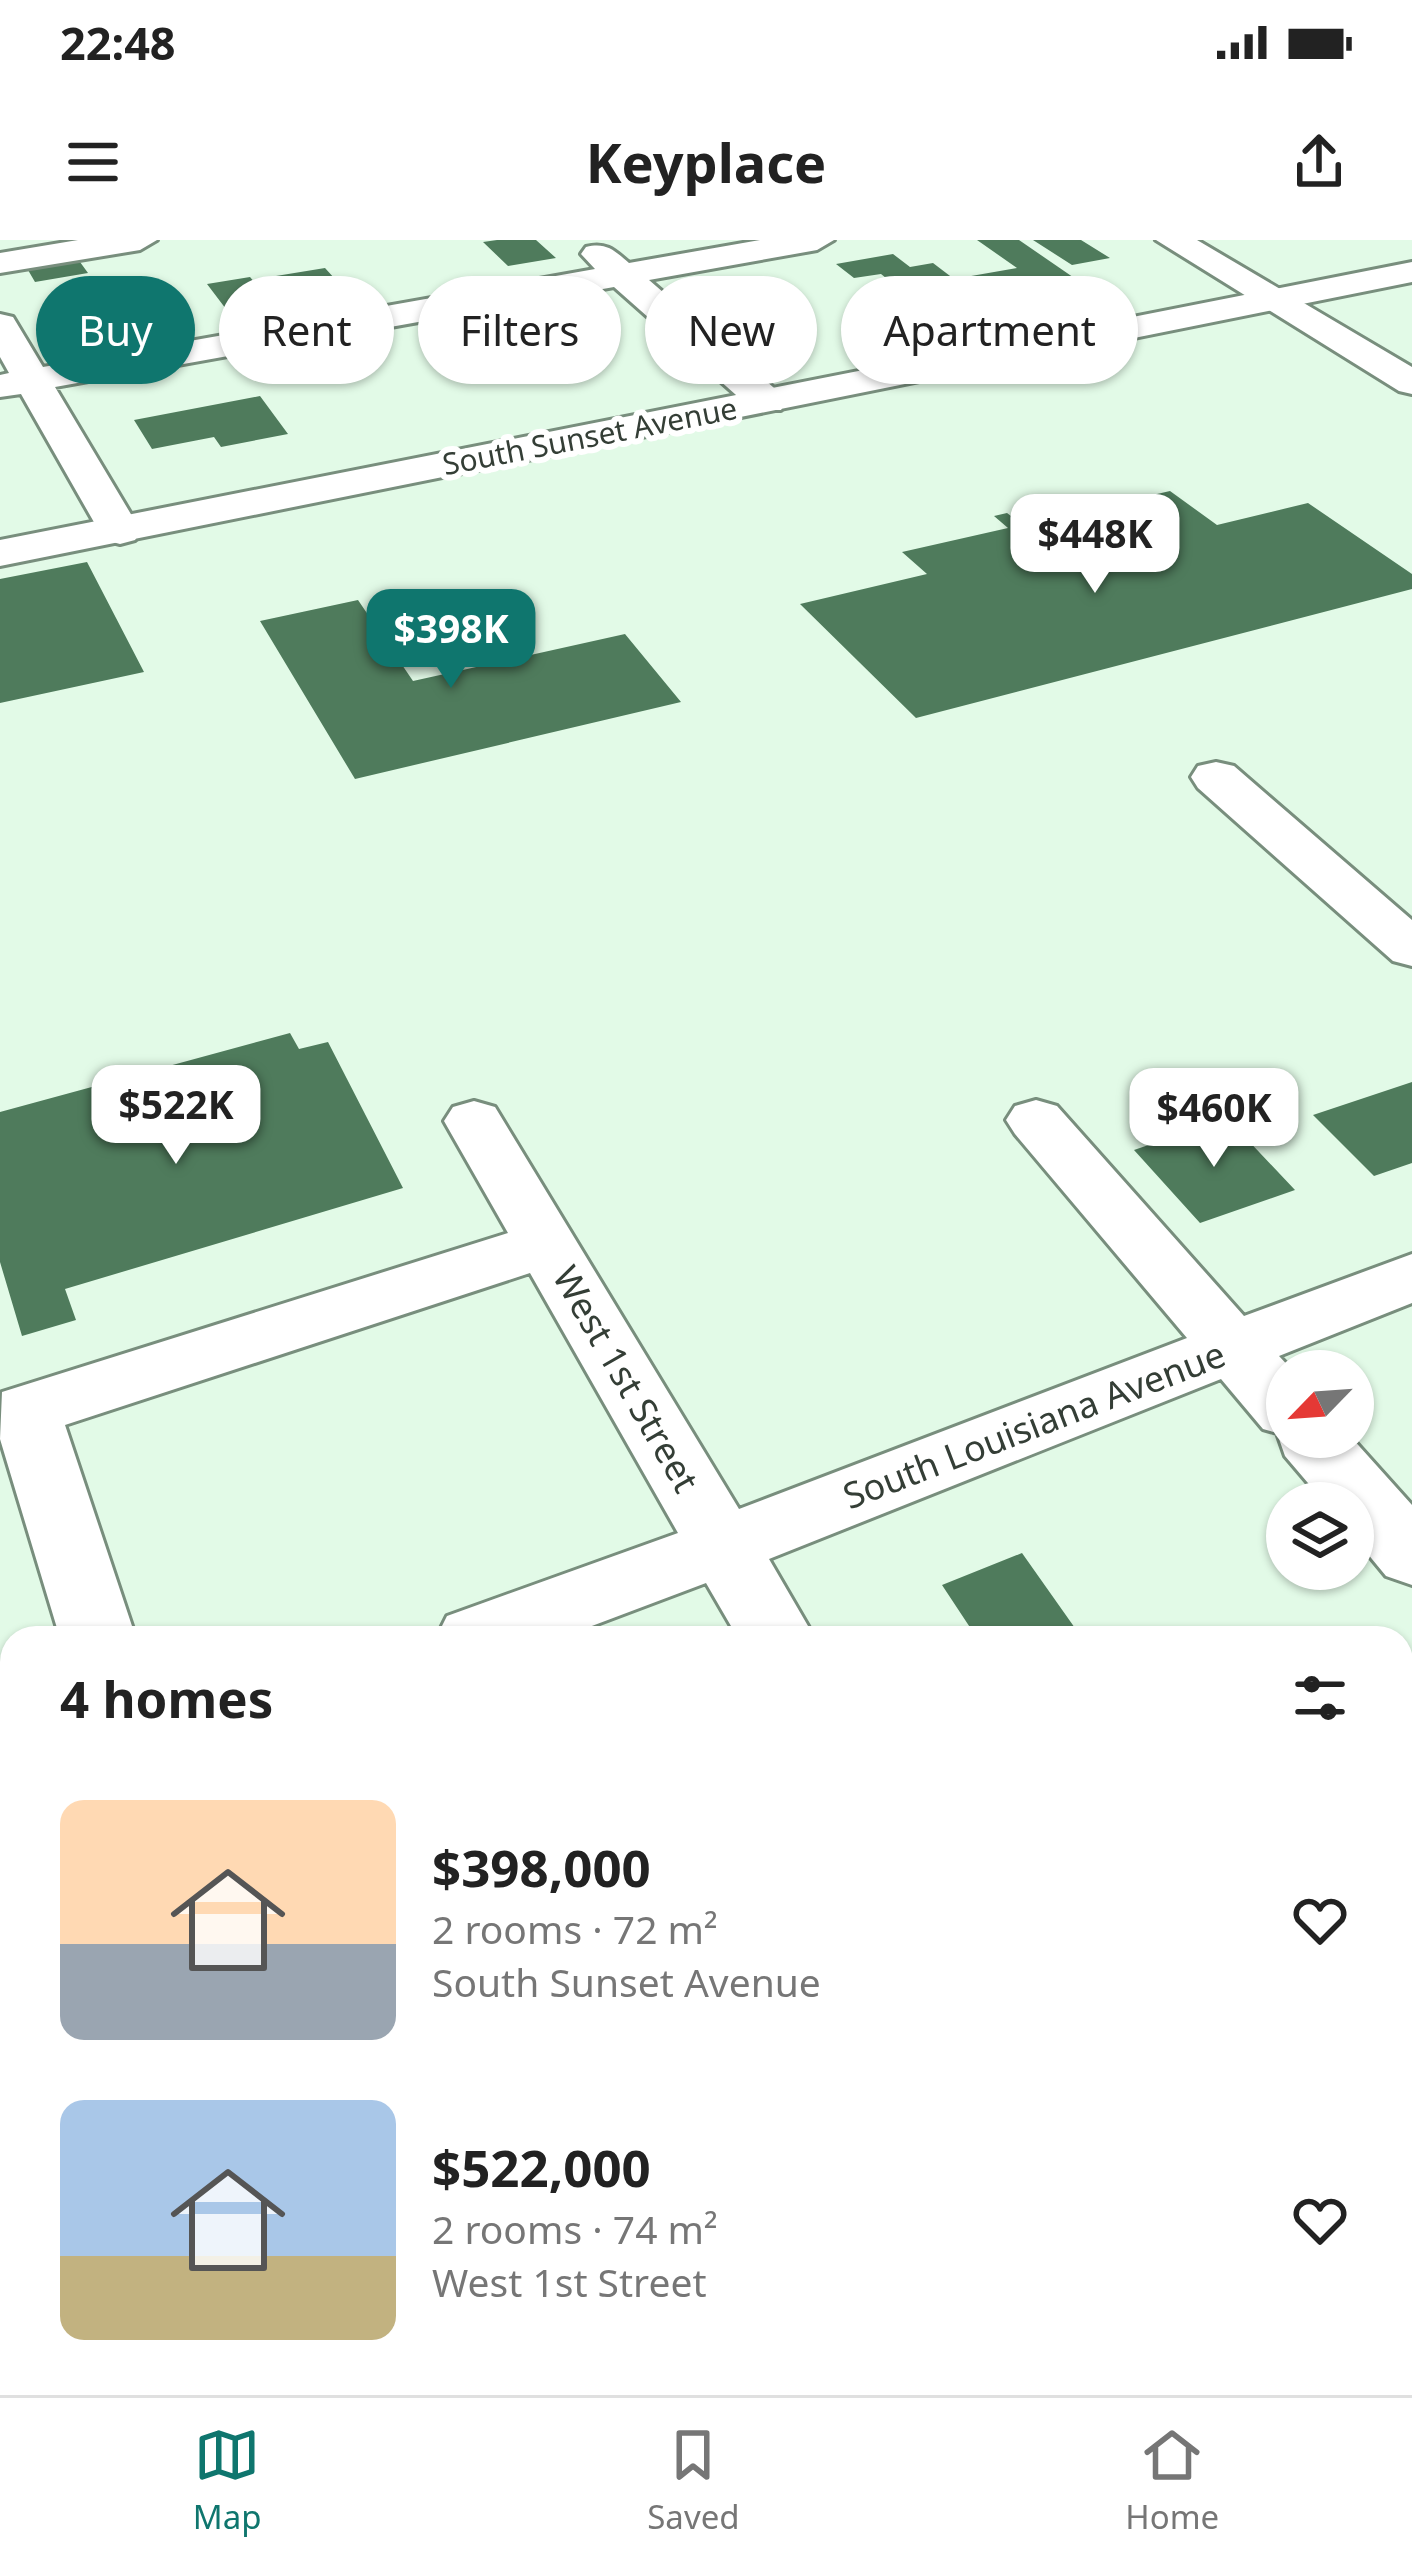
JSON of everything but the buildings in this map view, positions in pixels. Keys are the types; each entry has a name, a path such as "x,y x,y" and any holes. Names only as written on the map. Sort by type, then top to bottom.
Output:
{"street":[{"path":"0,263 140,240"},
{"path":"582,240 767,402"},
{"path":"16,383 817,240"},
{"path":"1173,240 1412,383"},
{"name":"South Sunset Avenue","path":"0,553 1412,272"},
{"path":"0,325 16,383 120,531"},
{"path":"1216,777 1412,949"},
{"path":"1036,1120 1266,1386"},
{"name":"West 1st Street","path":"474,1121 771,1626"},
{"path":"94,1626 26,1411 546,1244"},
{"name":"South Louisiana Avenue","path":"507,1626 1412,1277"},
{"path":"1328,1458 1412,1555"}]}
